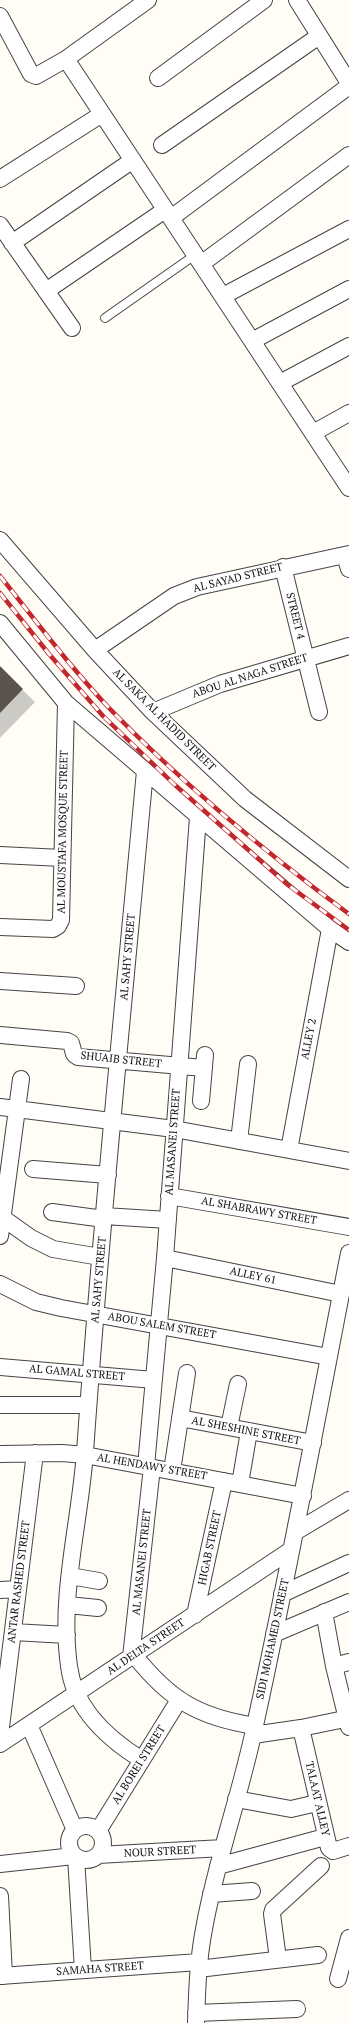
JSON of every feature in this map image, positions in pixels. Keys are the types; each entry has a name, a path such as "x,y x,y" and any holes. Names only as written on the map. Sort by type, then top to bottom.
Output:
{"street":[{"path":"0,16 31,74 36,76 66,59 148,0"},
{"path":"158,78 264,0"},
{"path":"46,291 168,214 349,84 297,0"},
{"path":"162,145 319,36"},
{"path":"66,59 280,384 346,479"},
{"path":"0,179 102,114"},
{"path":"198,259 349,155"},
{"path":"12,243 133,160"},
{"path":"0,226 72,328"},
{"path":"223,296 349,229"},
{"path":"252,341 349,290"},
{"path":"280,384 349,346"},
{"path":"313,433 349,414"},
{"name":"AL SAKA AL HADID STREET","path":"0,540 95,650 153,712 244,799 349,879"},
{"name":"AL SAYAD STREET","path":"95,650 174,596 197,587 283,567 348,559"},
{"name":"STREET 4","path":"283,567 319,712"},
{"path":"0,623 66,703 330,929 349,942"},
{"name":"ABOU AL NAGA STREET","path":"153,712 220,684 349,646"},
{"name":"AL MOUSTAFA MOSQUE STREET","path":"0,927 53,929 58,926 61,920 66,703"},
{"name":"AL SAHY STREET","path":"142,1760 122,1748 103,1731 76,1694 69,1667 67,1635 70,1576 85,1455 100,1257 145,771"},
{"name":"AL MASANEI STREET","path":"132,1656 149,1467 154,1380 168,1220 198,817"},
{"path":"0,854 62,858"},
{"name":"ALLEY 2","path":"289,1150 330,929"},
{"path":"0,982 76,986"},
{"name":"SHUAIB STREET","path":"0,1034 67,1041 71,1043 74,1054 78,1057 179,1066 204,1062 201,1101"},
{"path":"239,1141 248,1064"},
{"path":"0,1236 18,1109 20,1079"},
{"path":"0,1107 174,1129 349,1161"},
{"path":"33,1169 108,1176"},
{"name":"AL SHABRAWY STREET","path":"169,1196 349,1227"},
{"path":"3,1211 31,1238 49,1248 63,1252 100,1257"},
{"path":"52,1212 104,1217 168,1220"},
{"name":"SIDI MOHAMED STREET","path":"196,2018 199,1966 212,1894 254,1730 313,1443 349,1253"},
{"name":"ALLEY 61","path":"165,1258 341,1294"},
{"name":"ABOU SALEM STREET","path":"0,1284 36,1302 329,1357"},
{"name":"AL GAMAL STREET","path":"0,1367 154,1380"},
{"path":"172,1471 187,1373"},
{"path":"229,1427 238,1384"},
{"path":"0,1405 88,1405"},
{"name":"AL SHESHINE STREET","path":"180,1418 313,1443"},
{"name":"HIGAB STREET","path":"195,1614 232,1482 249,1431"},
{"name":"AL HENDAWY STREET","path":"0,1454 35,1453 85,1455 302,1496"},
{"name":"ANTAR RASHED STREET","path":"0,1735 35,1453"},
{"path":"295,1532 349,1500"},
{"name":"AL DELTA STREET","path":"0,1744 291,1550"},
{"path":"282,1594 349,1563"},
{"path":"70,1576 99,1581"},
{"path":"0,1590 18,1589"},
{"path":"274,1634 349,1602"},
{"path":"68,1605 98,1608"},
{"path":"132,1656 152,1678 179,1700 199,1711 254,1730 301,1728 348,1721 341,1664 324,1612"},
{"path":"13,1632 67,1635"},
{"name":"AL BOREI STREET","path":"98,1831 179,1700"},
{"path":"29,1725 75,1830"},
{"name":"TALAAT ALLEY","path":"301,1728 325,1837 330,1850 338,1850 349,1846"},
{"path":"236,1799 291,1809 317,1803"},
{"path":"0,1864 75,1856 87,1860 98,1855 102,1843 98,1831 89,1826 79,1827 75,1830 69,1840 69,1846 75,1856 83,1970"},
{"path":"218,1866 325,1837"},
{"name":"NOUR STREET","path":"98,1855 223,1848"},
{"path":"278,1959 272,1914 273,1910 321,1866"},
{"path":"212,1894 252,1891"},
{"path":"0,1896 2,1976"},
{"path":"338,1979 349,1938"},
{"name":"SAMAHA STREET","path":"2,1976 83,1970 199,1966 318,1955"},
{"path":"196,2018 297,2009"}],"lane":[{"path":"105,318 198,259"}],"building":[{"path":"0,666 23,689 0,713"}],"railway":[{"path":"0,576 81,677 138,737 225,816 286,866 349,914"},
{"path":"0,593 49,654 103,716 175,785 288,885 349,930"}]}
